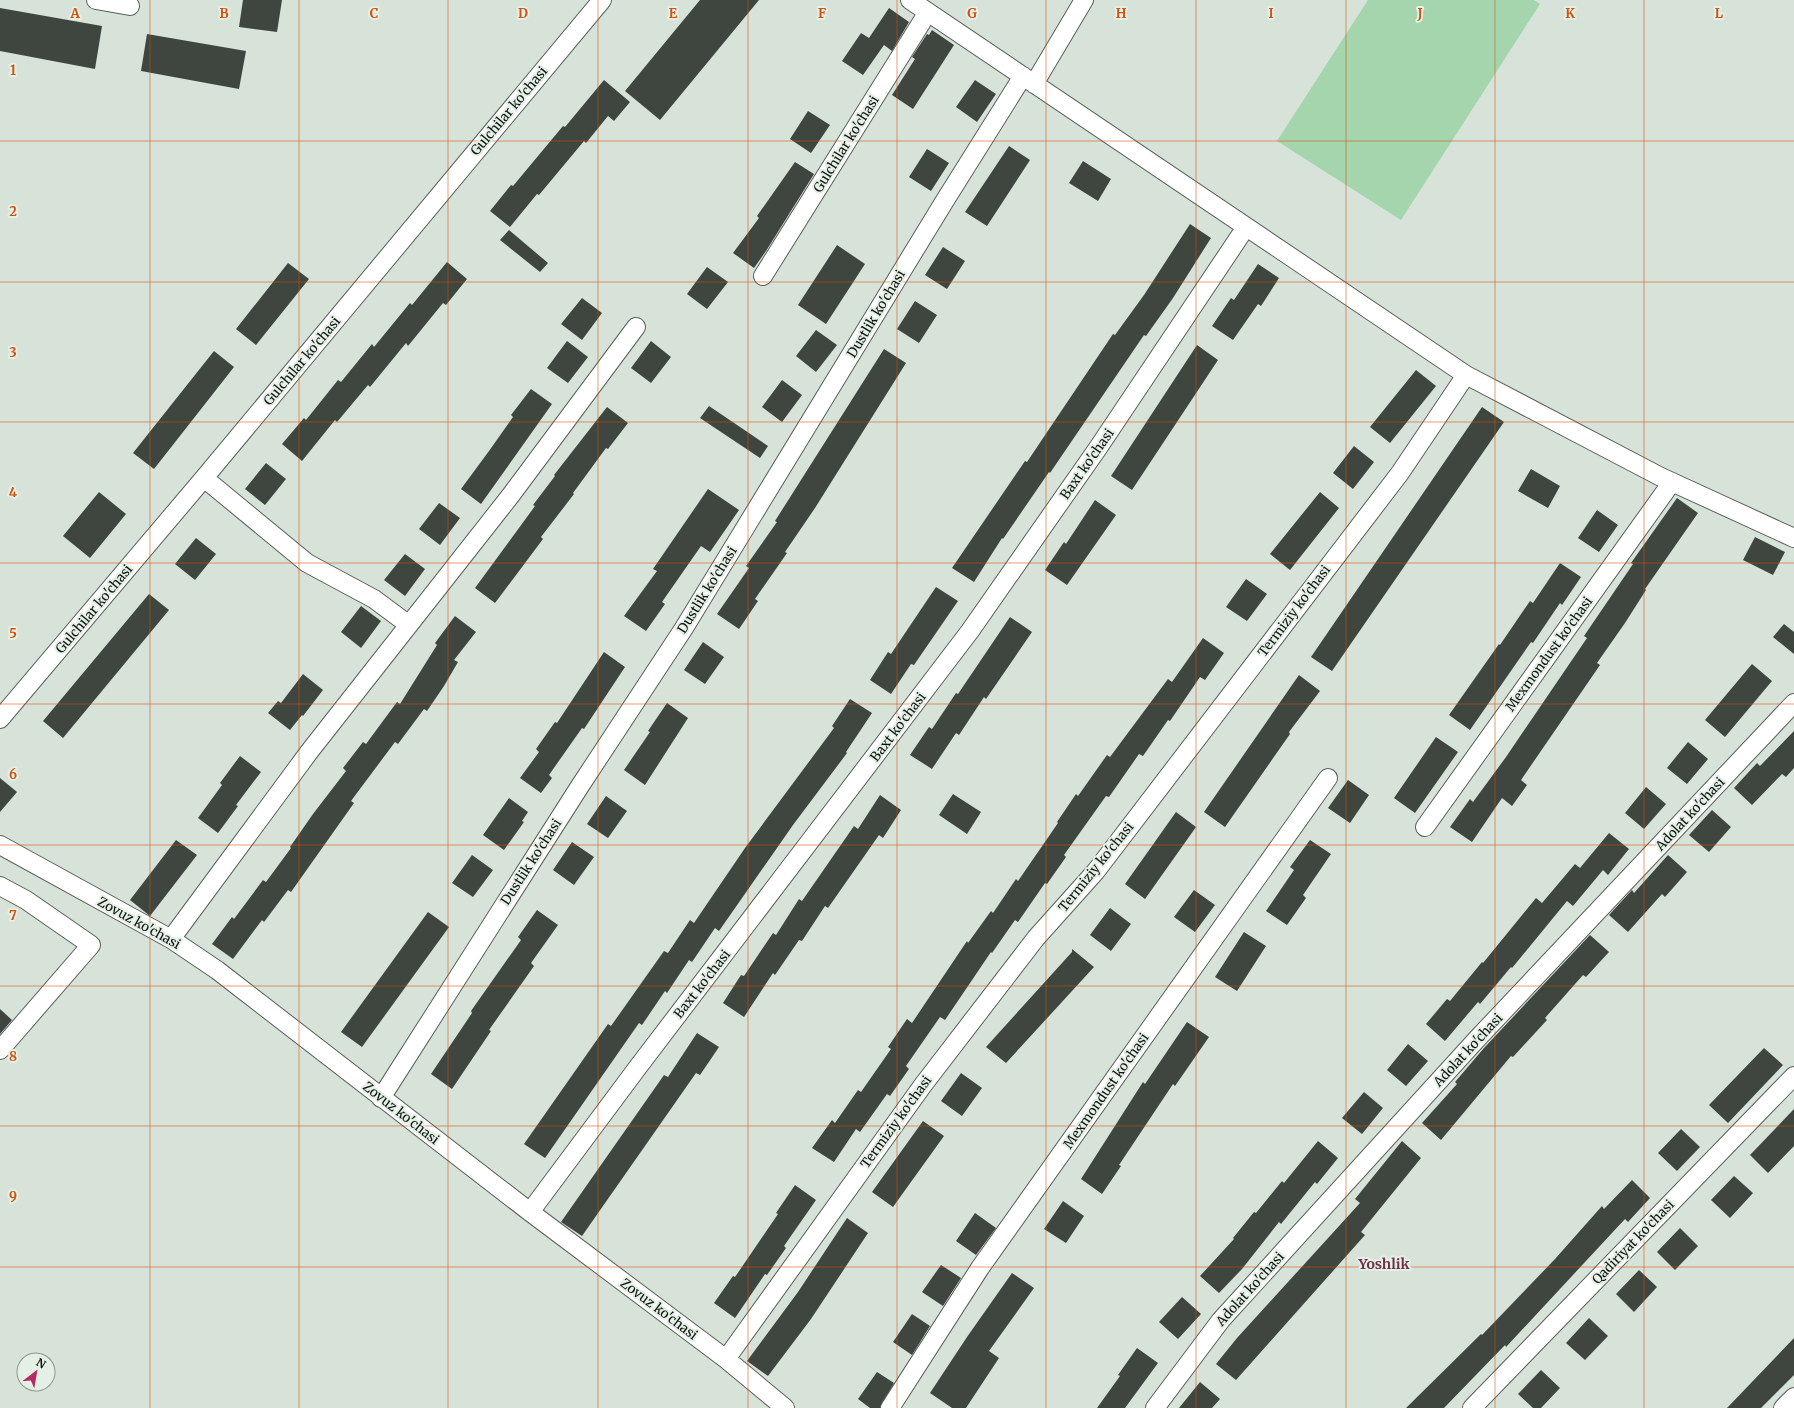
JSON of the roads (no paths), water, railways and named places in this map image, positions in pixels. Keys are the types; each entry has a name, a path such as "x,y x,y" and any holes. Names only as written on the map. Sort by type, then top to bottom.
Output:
{"street":[{"path":"96,0 130,6"},
{"name":"Gulchilar ko'chasi","path":"0,719 204,478 602,0"},
{"path":"910,0 1466,376 1672,482 1794,538"},
{"name":"Dustlik ko'chasi","path":"381,1098 580,786 684,628 944,202 1084,0"},
{"name":"Gulchilar ko'chasi","path":"763,276 928,12"},
{"name":"Baxt ko'chasi","path":"530,1212 638,1067 970,631 1098,448 1246,227"},
{"path":"171,939 309,752 511,495 636,327"},
{"name":"Termiziy ko'chasi","path":"726,1359 923,1085 1036,938 1101,865 1400,473 1466,376"},
{"path":"204,478 307,563 374,599 409,625"},
{"name":"Mexmondust ko'chasi","path":"1425,827 1672,482"},
{"name":"Adolat ko'chasi","path":"1155,1408 1221,1320 1477,1039 1794,703"},
{"name":"Mexmondust ko'chasi","path":"890,1408 980,1268 1328,778"},
{"name":"Zovuz ko'chasi","path":"0,845 171,939 217,970 530,1212 726,1359 785,1408"},
{"path":"0,886 26,900 91,945 0,1050"},
{"name":"Qadiriyat ko'chasi","path":"1472,1408 1794,1076"},
{"path":"1783,1408 1794,1396"}],"district":[{"name":"Yoshlik","path":"1384,1264"}]}
